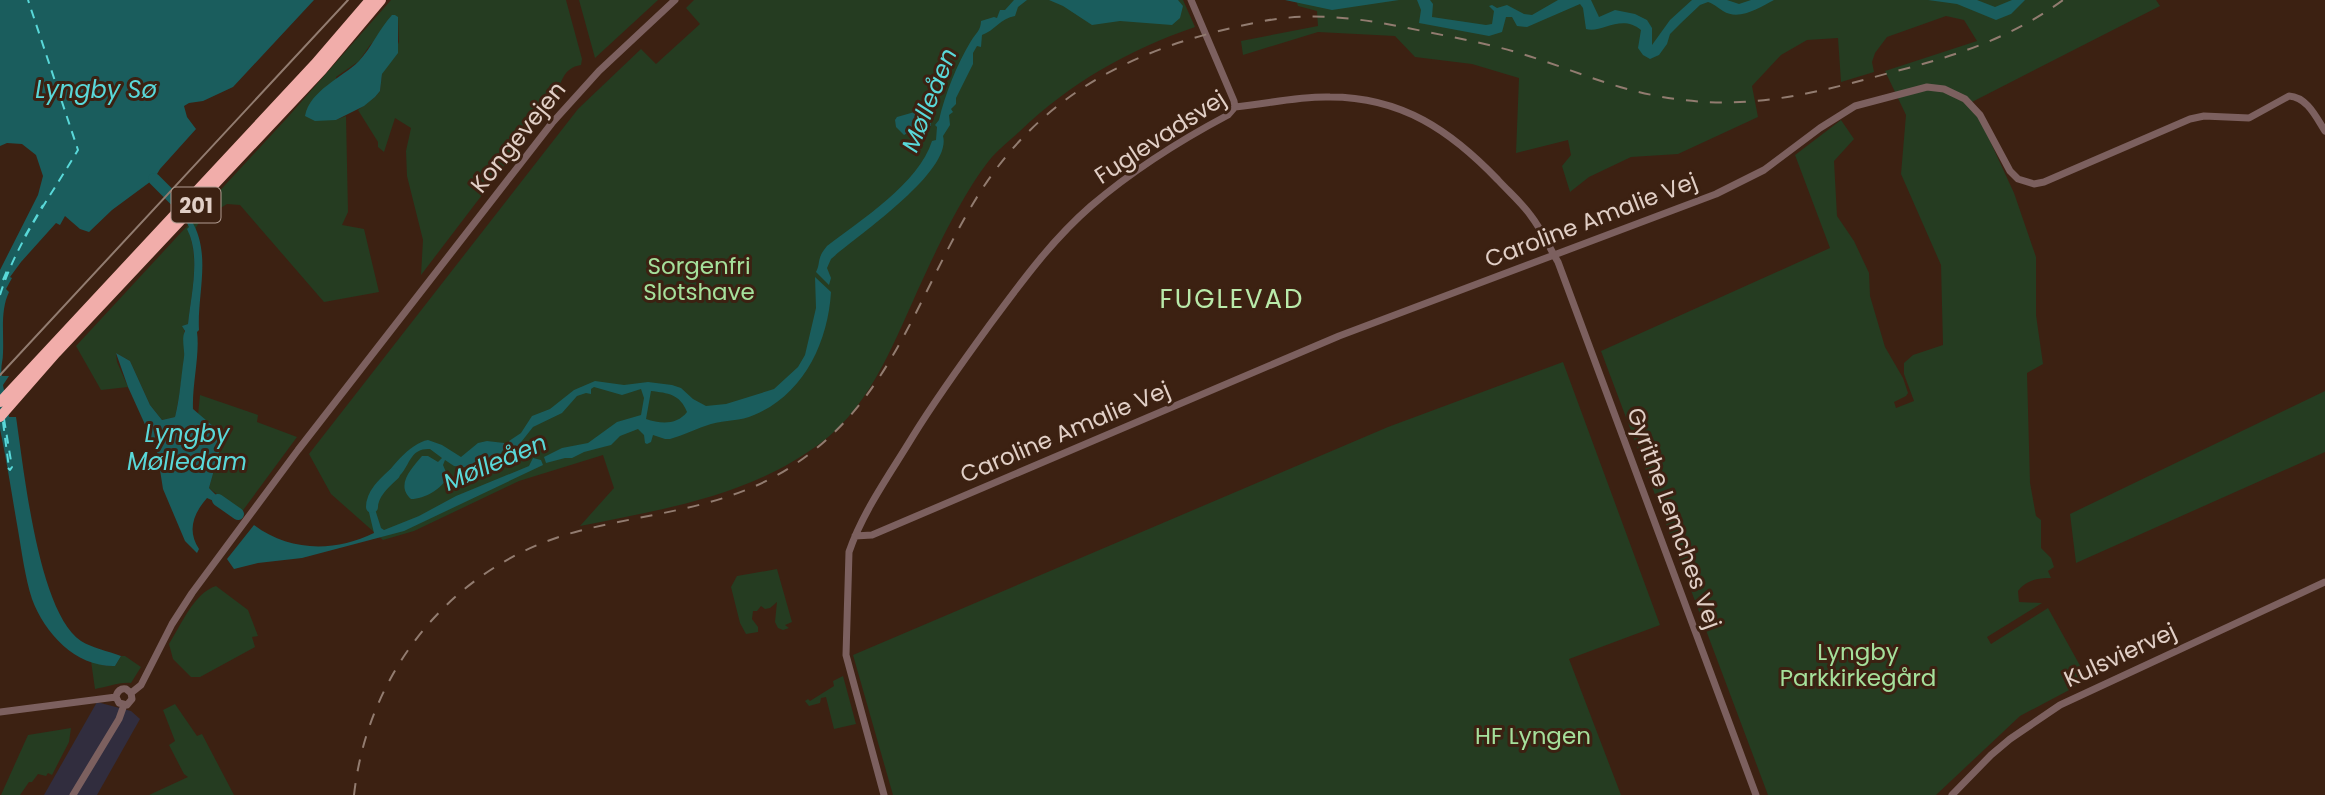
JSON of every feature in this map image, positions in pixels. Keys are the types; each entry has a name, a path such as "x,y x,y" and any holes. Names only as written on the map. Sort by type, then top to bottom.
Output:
{"highway":[{"name":"201","path":"3,405 315,64 370,0"},
{"name":"201","path":"3,405 322,70 381,0"}],"street":[{"name":"Kongevejen","path":"131,693 141,685 172,624 192,593 552,123 582,88 675,0"},
{"path":"1191,0 1234,101 1234,107"},
{"name":"Caroline Amalie Vej","path":"855,536 872,536 1339,336 1737,185 1780,160 1836,116 1867,102 1927,87 1944,89 1965,99 1980,115 2010,171 2018,179 2034,184 2190,119 2204,116 2249,118 2281,99 2296,97 2310,108 2325,131"},
{"name":"Fuglevadsvej","path":"884,795 846,655 847,571 849,552 855,536 941,391 1042,254 1090,207 1124,179 1161,154 1228,116 1234,107 1296,97 1333,96 1374,102 1417,116 1473,154 1532,217 1554,255"},
{"name":"Gyrithe Lemches Vej","path":"1554,255 1756,795"},
{"name":"Kulsviervej","path":"1952,795 2010,739 2060,705 2325,582"},
{"path":"73,795 119,719 124,705 131,702 131,693 126,689 121,689 116,697"},
{"path":"116,697 118,702 124,705"},
{"path":"0,712 116,697"}],"shaded area":[{"path":"97,702 131,711 140,719 97,795 44,795"}],"green space":[{"path":"391,0 566,0 582,59 581,65 566,73 556,98 421,275 423,240 407,176 406,151 411,128 395,118 384,152 378,147 378,142 358,110 380,91 382,74 399,42 398,18 370,45 359,61 336,77 336,120 346,116 348,212 342,225 364,229 379,292 324,302 240,205 227,204 201,220 190,236 194,280 188,324 183,326 184,357 175,417 162,420 150,405 130,361 116,353 128,387 101,390 76,346 287,118"},
{"path":"579,0 658,0 595,58"},
{"name":"Sorgenfri Slotshave","path":"694,0 1183,0 1195,27 1123,57 1079,83 1038,114 992,157 972,184 954,217 869,389 840,426 795,460 766,476 706,498 580,526 614,488 603,455 519,481 414,531 383,540 331,494 309,454 578,109 641,49 656,64 700,24 686,8"},
{"name":"Lyngby Parkkirkegård","path":"1296,0 2156,0 2160,6 1972,102 2014,193 2036,257 2036,315 2043,364 2027,373 2030,483 2036,516 2041,520 2041,548 2051,558 2054,567 2048,571 2051,578 2033,580 2018,591 2019,602 2042,603 1987,637 1991,644 2048,608 2088,680 2020,716 1936,795 1768,795 1601,351 1830,248 1795,155 1841,120 1854,139 1834,161 1837,216 1854,241 1869,273 1870,296 1885,347 1903,378 1908,393 1894,402 1896,408 1914,401 1904,374 1904,363 1913,355 1943,345 1941,265 1901,174 1906,115 1885,71 1977,41 1964,20 1946,16 1887,37 1875,53 1872,62 1874,72 1841,82 1838,38 1807,40 1781,55 1752,86 1758,117 1678,154 1631,157 1589,177 1570,192 1562,166 1571,155 1568,140 1516,153 1519,78 1472,64 1415,57 1395,36 1318,32 1243,55 1241,41 1318,26 1317,11 1298,6"},
{"name":"HF Lyngen","path":"1563,362 1660,625 1569,659 1621,795 893,795 853,655 1388,427"},
{"path":"2325,391 2325,452 2076,563 2070,514"},
{"path":"200,395 258,415 257,422 297,437 241,513 209,488 222,442 211,425 198,415"},
{"path":"777,569 792,622 785,625 789,628 778,628 775,622 777,602 770,608 761,606 757,611 753,611 752,619 758,632 746,634 740,623 731,587 737,576"},
{"path":"216,586 248,610 258,636 252,637 255,647 200,677 191,677 173,659 169,644 195,602"},
{"path":"121,656 141,667 131,683 95,689 91,661 115,666"},
{"path":"843,676 856,724 834,729 826,697 821,698 820,703 809,706 805,701 810,701 834,686 833,681"},
{"path":"175,704 197,736 202,734 234,795 149,795 188,777 169,745 175,741 163,710"},
{"path":"71,728 69,742 52,775 38,774 20,795 1,795 28,735"}],"water":[{"name":"Lyngby Sø","path":"0,0 314,0 233,87 203,101 184,106 187,117 196,129 154,179 112,210 89,232 80,229 65,216 60,225 56,223 21,262 10,277 12,278 6,289 9,292 3,314 1,370 2,376 9,376 3,385 9,417 16,417 35,538 44,571 66,625 81,641 121,656 115,666 87,661 75,654 54,636 38,612 26,574 0,429 0,270 38,195 43,176 36,155 22,144 7,143 0,146"},
{"path":"1014,0 1027,0 1018,7 1015,16 982,35 981,47 977,46 973,53 973,64 956,98 956,104 951,109 953,112 949,115 950,125 943,136 942,151 933,167 899,203 831,259 827,268 831,278 829,285 816,272 824,250 902,186 915,171 932,141 936,140 935,125 948,90 981,21 997,18 1000,10 1005,10"},
{"path":"1049,0 1178,0 1183,6 1180,18 1172,25 1120,21 1092,25"},
{"path":"1285,0 1399,0 1332,10"},
{"path":"1417,0 1430,0 1433,4 1432,17 1486,25 1492,24 1494,11 1489,6 1492,5 1497,8 1507,5 1532,15 1558,0 1591,0 1599,17 1615,10 1635,14 1647,20 1652,28 1652,45 1670,20 1692,0 1727,0 1739,4 1751,0 1774,0 1736,15 1708,2 1700,5 1670,34 1659,55 1650,59 1638,48 1641,30 1626,23 1586,29 1580,4 1527,27 1517,26 1512,17 1506,17 1502,32 1489,36 1419,23 1421,10"},
{"path":"1928,0 1977,0 1995,7 2012,0 2025,0 2011,14 1996,20 1957,4"},
{"path":"392,15 398,17 398,53 382,74 380,91 375,97 364,106 336,120 315,121 305,116 313,99 359,61"},
{"path":"918,111 931,126 920,126 904,135 896,127 895,120"},
{"name":"Lyngby Mølledam","path":"191,220 201,246 202,260 193,409 214,427 222,442 209,488 219,498 216,502 207,498 193,523 193,536 199,549 197,553 185,541 163,489 157,451 116,353 130,361 150,405 162,420 175,417 184,357 185,331 182,326 188,324 194,275 193,251 187,229 187,223"},
{"path":"815,277 831,292 825,330 818,348 810,365 786,395 754,415 711,424 670,439 653,435 651,442 647,444 638,429 620,436 611,445 572,458 546,463 544,457 562,448 588,443 617,422 641,415 644,398 641,389 622,395 594,387 591,394 577,396 562,413 533,427 518,446 509,445 509,441 521,433 532,416 550,409 574,390 595,381 624,385 648,382 672,385 681,388 706,406 726,404 774,389 798,367 805,355 816,308","holes":["651,391 677,398 687,412 668,422 646,419"]},
{"path":"428,440 461,457 478,443 487,441 504,443 507,449 503,450 494,464 482,469 454,466 445,460 443,465 448,477 437,489 422,497 411,499 406,494 405,482 422,456 428,456 438,462 442,458 430,449 416,453 396,479 384,488 380,485 407,452"},
{"path":"533,458 541,460 543,465 404,531 302,558 234,569 227,559 254,525 268,534 298,544 344,544 374,533 367,504 374,493 379,495 375,509 384,530 529,466"}],"waterway":[{"name":"Mølleåen","path":"154,179 176,201"},
{"name":"Mølleåen","path":"372,507 376,493 394,474"},
{"name":"Mølleåen","path":"218,500 238,514"}],"ferry route":[{"path":"0,295 24,239 78,150 28,0"},
{"path":"25,236 43,205"},
{"path":"3,280 9,266"},
{"path":"4,419 12,467 10,470 8,468"},
{"path":"3,422 9,468"}],"tram line":[{"path":"0,375 348,0"}],"railway":[{"path":"354,795 363,749 378,705 399,665 425,628 457,595 494,568 534,546 579,531 677,510 749,489 811,453 843,423 870,391 893,355 974,202 1000,164 1029,131 1061,103 1133,60 1215,32 1259,22 1280,18 1343,18 1496,47 1620,87 1657,96 1691,101 1756,101 1820,91 1958,53 2022,26 2063,0"}],"district":[{"name":"FUGLEVAD","path":"1232,299"}]}
